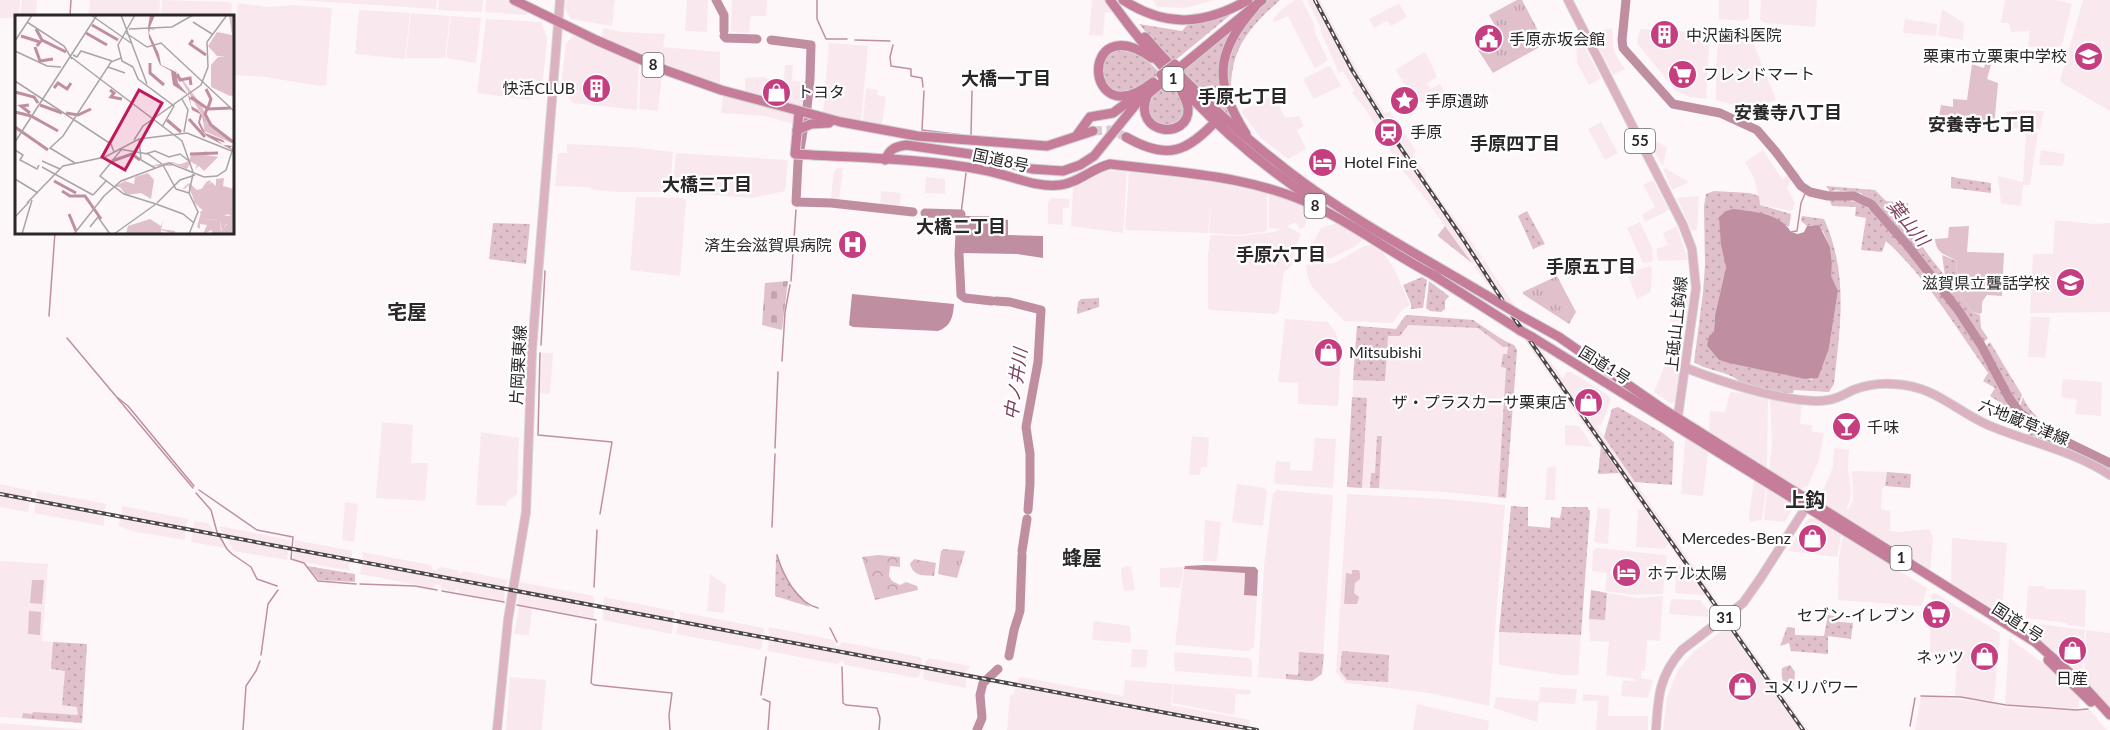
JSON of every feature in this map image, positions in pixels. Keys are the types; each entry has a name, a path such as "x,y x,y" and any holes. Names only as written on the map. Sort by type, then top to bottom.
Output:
{"highway":[{"name":"国道8号","path":"514,0 665,70 721,90 841,122 917,136 1028,145 1055,144 1093,130"},
{"name":"国道1号","path":"1110,0 1164,75 1289,172 1442,269 1559,337 1677,423"},
{"name":"国道1号","path":"1115,0 1246,150 1318,205"},
{"path":"1123,0 1149,14 1181,20 1213,17 1262,0"},
{"path":"885,160 889,150 906,145 970,154 1044,171 1063,171 1080,165 1090,160 1100,150 1150,88 1252,2"},
{"path":"1252,2 1231,41 1223,71 1228,102 1252,142"},
{"path":"1150,88 1126,96 1109,93 1098,78 1099,61 1111,49 1127,46 1146,54 1164,75"},
{"path":"1150,88 1144,105 1146,116 1158,128 1170,130 1180,125 1187,114 1188,108 1179,85"},
{"path":"1077,135 1090,117 1113,113 1150,88"},
{"name":"国道8号","path":"799,112 795,154 983,170 1046,186 1075,182 1100,166 1110,164 1237,180 1279,191 1318,205"},
{"path":"1126,137 1152,149 1176,150 1196,141 1219,119"},
{"name":"8","path":"797,130 811,124 841,122"},
{"name":"8","path":"1318,192 1323,201 1318,205 1437,278"},
{"name":"国道1号","path":"1437,278 1532,338 1677,423 2032,648 2063,674 2110,724"},
{"name":"国道1号","path":"1807,505 2035,642 2079,681 2110,715"}],"main road":[{"name":"片岡栗東線","path":"497,730 508,620 526,512 531,355 560,0"},
{"name":"上砥山上鈎線","path":"1568,0 1674,206 1689,240 1696,288 1677,423"},
{"name":"六地蔵草津線","path":"1686,368 1762,392 1810,400 1829,400 1868,385 1892,383 1913,386 1941,396 1968,415 1989,425 2074,457 2110,475"},
{"name":"31","path":"1656,730 1659,694 1663,678 1682,650 1743,603 1807,505"}],"shaded area":[{"path":"0,0 20,0 19,15 15,15 15,18 0,18"},
{"path":"22,0 37,0 36,15 20,15"},
{"path":"90,0 160,0 159,15 89,15"},
{"path":"162,0 230,2 232,5 231,15 161,15"},
{"path":"297,0 437,0 436,9"},
{"path":"439,0 483,0 482,12 438,10"},
{"path":"486,0 505,0 529,11 526,15 485,12"},
{"path":"566,0 615,0 612,26 571,19 565,8"},
{"path":"687,0 708,0 707,32 685,31"},
{"path":"732,0 767,0 766,16 751,16 749,33 733,32 731,30"},
{"path":"1092,0 1106,0 1115,13 1105,12 1103,36 1089,35"},
{"path":"1153,0 1215,0 1185,8 1157,7"},
{"path":"1295,0 1302,0 1328,60 1315,69 1288,16 1274,22 1273,20 1282,9"},
{"path":"1307,0 1320,0 1358,71 1385,114 1390,111 1416,151 1413,154 1426,175 1426,179 1483,258 1473,264 1403,171 1364,107 1352,93 1354,90 1343,71 1339,73"},
{"path":"1719,0 1749,0 1749,18 1744,21 1719,19"},
{"path":"1761,0 1817,0 1815,27 1764,23 1760,19"},
{"path":"2005,0 2057,0 2072,4 2062,45 2028,47 2030,31 2011,32 2009,23 2001,23"},
{"name":"栗東市立栗東中学校","path":"2083,0 2110,0 2110,111 2060,80"},
{"path":"238,3 269,7 291,5 332,8 326,85 234,75"},
{"path":"1399,3 1407,17 1391,26 1387,21 1374,28 1369,19"},
{"path":"1942,9 1964,23 1963,40 1938,36"},
{"path":"359,10 410,13 405,59 355,54"},
{"path":"411,13 450,16 445,58 406,58"},
{"path":"451,16 481,18 476,63 446,58"},
{"path":"486,19 541,22 547,38 542,89 529,100 477,93"},
{"path":"1905,19 1937,24 1936,36 1903,33"},
{"path":"603,28 623,32 665,34 663,47 720,52 720,84 602,37"},
{"path":"1612,28 1614,52 1625,69 1613,75 1594,39 1596,32"},
{"name":"フレンドマート","path":"1640,29 1710,33 1706,99 1690,97 1676,91 1637,43"},
{"path":"1719,33 1751,37 1776,100 1756,108 1716,100"},
{"path":"574,36 639,64 637,110 573,103 561,88 566,43"},
{"path":"1576,41 1583,44 1601,78 1589,85 1577,63"},
{"path":"829,43 868,46 861,121 823,113"},
{"path":"1424,52 1437,77 1427,84 1431,89 1440,84 1447,97 1431,106 1413,96 1396,71"},
{"path":"641,65 662,74 658,111 639,109"},
{"path":"785,65 793,65 792,81 808,82 804,109 745,92 745,78 784,79"},
{"path":"1329,66 1341,86 1314,99 1304,81 1305,78"},
{"path":"866,88 878,90 877,95 886,97 882,125 863,121"},
{"path":"1277,93 1285,118 1299,116 1304,126 1297,130 1306,149 1288,159 1261,138 1242,113 1242,110"},
{"path":"723,95 796,116 794,124 764,116 721,113"},
{"path":"2044,111 2040,129 2006,128 2006,112"},
{"path":"1601,122 1618,153 1605,160 1588,129"},
{"path":"2026,133 2038,133 2030,185 2023,185 2021,206 2001,204 1998,176 2023,182"},
{"path":"1645,138 1650,138 1667,147 1663,166"},
{"path":"567,144 632,147 673,152 670,192 618,192 594,190 589,187 555,186 558,153 567,153"},
{"path":"1763,150 1782,179 1798,170 1801,176 1791,181 1787,188 1795,203 1792,211 1760,205 1754,178 1745,162"},
{"path":"2041,150 2065,154 2063,166 2039,165"},
{"path":"676,153 788,160 785,191 753,198 672,192"},
{"path":"837,168 843,168 839,201 832,200 831,195 834,172"},
{"path":"1663,169 1689,182 1672,190"},
{"path":"1105,170 1127,172 1123,233 1071,226 1073,187 1094,177 1095,173"},
{"path":"1129,172 1212,182 1267,193 1267,231 1239,235 1209,233 1211,199 1208,233 1125,230"},
{"path":"926,177 945,179 945,194 925,193"},
{"path":"1653,180 1669,210 1645,222 1642,215 1655,207 1643,185"},
{"path":"881,191 901,193 899,209 880,206"},
{"path":"1269,193 1307,208 1305,227 1300,229 1296,222 1280,229 1269,228"},
{"path":"1699,196 1697,230 1692,231 1677,198"},
{"path":"636,197 683,198 686,202 680,276 630,270"},
{"path":"1052,198 1070,199 1069,208 1063,208 1063,225 1048,224 1048,202"},
{"path":"1733,209 1773,217 1791,232 1798,234 1804,232 1807,226 1819,225 1830,247 1831,276 1838,291 1829,348 1818,378 1805,379 1729,363 1719,360 1707,346 1709,336 1714,332 1715,315 1726,267 1721,245 1719,217"},
{"path":"963,216 992,216 1008,220 1008,235 1043,236 1043,258 1017,254 961,253"},
{"name":"滋賀県立聾話学校","path":"2055,220 2094,224 2110,223 2110,312 2030,313 2033,254 2053,254"},
{"path":"1640,222 1652,248 1653,260 1651,262 1643,263 1627,228"},
{"path":"1337,223 1364,238 1354,247 1331,258 1307,260 1310,248 1321,228"},
{"path":"1287,226 1301,234 1292,265 1284,272 1279,311 1275,314 1210,310 1208,308 1208,255 1211,235 1239,236 1274,232"},
{"path":"1677,226 1688,260 1658,261 1656,249 1668,245 1663,233"},
{"path":"1374,245 1382,250 1394,269 1410,305 1403,309 1392,323 1344,321 1312,287 1306,265 1334,263 1364,246"},
{"path":"1484,260 1515,306 1536,345 1540,347 1563,379 1566,372 1571,372 1611,399 1601,426 1596,425 1714,596 1675,593 1677,565 1683,565 1659,530 1668,544 1664,549 1636,547 1638,510 1644,510 1523,338 1524,336 1496,295 1474,267"},
{"path":"1650,266 1652,268 1651,292 1637,299 1627,273"},
{"path":"852,294 954,304 953,313 949,324 938,331 853,327 849,325"},
{"path":"1674,294 1689,295 1686,322 1670,321 1670,308 1674,307"},
{"path":"1408,315 1473,320 1514,345 1517,350 1506,498 1347,487 1357,326 1396,329"},
{"path":"2031,317 2050,317 2045,358 2028,357"},
{"path":"1285,319 1328,322 1336,333 1341,354 1338,406 1298,404 1298,383 1278,382"},
{"path":"542,353 553,353 550,394 540,393"},
{"path":"1666,362 1682,368 1675,402 1672,404 1654,392"},
{"path":"2063,379 2102,382 2101,416 2075,414 2077,400 2061,397"},
{"path":"1744,389 1768,395 1767,469 1709,431 1710,411 1725,412 1730,392 1743,393"},
{"path":"1772,397 1802,402 1800,424 1812,425 1812,432 1824,433 1819,460 1808,486 1800,489 1769,470 1772,444 1770,400"},
{"path":"382,422 413,425 411,463 428,463 425,501 376,498"},
{"path":"1565,425 1579,426 1593,447 1565,445"},
{"path":"481,432 519,438 517,494 507,502 506,506 476,505"},
{"path":"1192,436 1209,438 1207,467 1201,467 1200,475 1189,474"},
{"path":"1315,438 1336,439 1333,488 1276,484 1274,481 1276,461 1290,462 1290,470 1312,471"},
{"path":"1687,439 1708,453 1703,496 1681,494 1685,440"},
{"path":"1834,448 1849,450 1848,469 1851,490 1850,501 1846,508 1849,509 1853,499 1852,471 1887,472 1885,486 1882,489 1881,509 1890,511 1890,531 1930,529 1933,539 1930,570 1822,503 1821,495 1833,467"},
{"path":"1556,466 1555,500 1545,500 1547,468"},
{"path":"1754,481 1766,489 1762,520 1750,522 1749,516"},
{"path":"0,484 32,491 28,512 0,507"},
{"path":"1237,484 1265,488 1267,491 1263,526 1232,522"},
{"path":"1767,489 1790,503 1792,510 1785,522 1764,520"},
{"path":"1277,490 1333,495 1322,674 1312,681 1258,677 1264,565 1273,493"},
{"path":"37,491 107,504 104,511 104,526 34,513"},
{"path":"1347,494 1446,499 1505,505 1489,706 1430,693 1345,683 1336,672"},
{"path":"345,502 358,504 354,542 342,540"},
{"path":"122,506 188,519 185,540 136,532 118,526"},
{"path":"1598,508 1610,509 1608,544 1594,541"},
{"path":"1810,518 1816,519 1841,535 1837,557 1788,551"},
{"path":"1205,520 1221,522 1217,561 1203,561"},
{"path":"194,521 208,523 225,548 191,542"},
{"path":"219,526 290,540 287,560 234,551"},
{"path":"1843,536 1927,588 1922,605 1838,600 1839,556"},
{"path":"1952,538 2007,543 2002,614 1951,583"},
{"path":"295,540 353,551 349,565 350,571 293,560"},
{"path":"1598,548 1667,556 1663,594 1634,595 1605,591 1607,573 1592,571 1593,550"},
{"path":"362,552 431,565 433,570 440,567 458,570 460,574 464,571 508,580 505,586 504,601 461,593 457,589 454,592 442,589 436,584 433,588 360,574"},
{"path":"0,561 48,564 42,641 87,644 82,723 0,717"},
{"path":"1125,566 1131,567 1135,590 1124,591 1121,569"},
{"path":"1185,566 1255,567 1258,570 1257,596 1244,595 1245,573 1184,569"},
{"path":"1184,567 1180,588 1160,587 1160,568"},
{"path":"1184,569 1245,573 1244,595 1257,596 1254,647 1249,651 1175,645"},
{"path":"710,574 726,585 724,613 707,611"},
{"path":"520,582 594,596 594,618 518,604"},
{"path":"2028,586 2044,586 2045,589 2086,590 2085,627 2026,618"},
{"path":"1607,593 1638,598 1663,596 1660,641 1647,640 1645,671 1641,671 1641,678 1653,680 1648,698 1621,696 1623,680 1634,681 1635,679 1606,675 1609,642 1590,641 1589,619 1605,620"},
{"path":"1935,593 2000,633 1994,701 1955,696 1957,654 1930,652 1930,608 1932,594"},
{"path":"604,597 674,611 672,634 603,620"},
{"path":"1671,599 1700,600 1708,610 1708,617 1669,614"},
{"path":"1706,599 1716,599 1808,730 1663,730 1667,697 1678,670 1693,652 1726,628"},
{"path":"519,607 532,609 529,635 514,634"},
{"path":"680,612 764,628 761,650 676,634"},
{"path":"1094,621 1130,626 1131,643 1092,640"},
{"path":"2017,621 2085,630 2082,675 2046,644 2016,624"},
{"path":"768,627 834,640 836,646 842,642 921,657 920,675 917,678 845,665 843,660 837,664 767,651 770,636"},
{"path":"2086,630 2110,633 2110,708 2084,677"},
{"path":"1499,632 1581,635 1578,675 1562,675 1499,665"},
{"path":"2009,638 2052,670 2068,686 2080,699 2078,709 2005,704"},
{"path":"1132,649 1148,650 1146,668 1131,667"},
{"path":"1174,652 1249,658 1252,661 1252,677 1175,671"},
{"path":"929,658 970,666 966,672 966,688 925,680 923,677 925,662"},
{"path":"510,677 546,680 542,730 506,730"},
{"path":"1021,677 1123,696 1125,680 1173,684 1171,705 1250,720 1249,730 1007,730 1010,695 1013,695 1018,679"},
{"path":"1174,684 1251,690 1250,695 1236,694 1234,715 1172,703"},
{"path":"1540,687 1577,689 1575,704 1539,702 1537,722 1494,708 1496,697 1539,701"},
{"path":"1583,694 1609,696 1608,716 1648,716 1648,730 1596,730 1598,701 1582,701"},
{"path":"1921,697 1993,703 2003,707 2090,710 2107,730 1915,730"},
{"path":"1417,704 1489,721 1488,730 1413,730"},
{"path":"0,723 86,730 0,730"}],"green space":[{"path":"1268,0 1280,0 1243,41 1234,64 1231,94 1228,68 1235,42 1250,19"},
{"path":"1517,0 1522,0 1545,44 1493,73 1478,50 1501,37 1489,15"},
{"path":"1234,12 1172,63 1139,24 1182,31 1188,24 1209,21"},
{"path":"1235,27 1223,58 1235,122 1180,71"},
{"path":"1123,49 1144,57 1160,73 1134,90 1127,92 1112,89 1105,84 1102,63 1113,51"},
{"path":"1986,59 1992,61 1987,79 1998,83 1994,128 1956,126 1954,131 1954,127 1938,123 1941,105 1953,107 1953,99 1967,100 1972,64 1984,68"},
{"path":"1168,82 1182,103 1183,115 1179,120 1162,126 1149,117 1149,104 1155,93"},
{"path":"1951,177 1991,183 1991,193 1951,188"},
{"path":"1826,186 1875,190 1886,201 1908,203 1911,224 1920,243 1945,276 1942,255 1957,261 1955,288 1972,312 1980,315 1981,328 1988,338 1983,343 1947,291 1892,225 1880,207 1861,193 1835,190 1828,193"},
{"path":"1714,191 1749,193 1759,196 1760,205 1791,214 1789,227 1759,213 1742,210 1726,211 1726,267 1715,315 1714,332 1707,346 1719,360 1812,380 1829,348 1838,291 1830,276 1832,263 1830,247 1823,231 1812,225 1807,226 1801,221 1802,216 1824,219 1837,260 1841,301 1834,384 1829,392 1768,391 1743,385 1739,380 1727,374 1694,362 1705,265 1704,206 1706,194"},
{"path":"1829,199 1850,199 1861,203 1877,215 1941,293 1966,329 2016,412 2013,419 2003,414 2004,405 1990,396 1995,388 1983,381 1988,373 1940,304 1901,255 1886,241 1882,252 1861,250 1866,218 1855,216 1856,207 1832,206"},
{"path":"1527,211 1545,244 1533,249 1518,216"},
{"path":"493,223 530,224 526,264 489,259"},
{"path":"1445,226 1472,263 1439,237 1438,235"},
{"path":"1969,226 1967,252 2004,253 2002,296 1987,295 1982,302 1980,314 1972,312 1955,288 1957,261 1939,251 1935,239 1948,238 1949,227"},
{"path":"1557,276 1576,312 1569,324 1523,294"},
{"path":"1422,277 1427,280 1423,308 1411,309 1403,285"},
{"path":"788,281 782,330 762,325 765,283"},
{"path":"1429,281 1449,296 1445,301 1445,309 1441,312 1430,311 1426,308"},
{"path":"1099,298 1099,307 1077,314 1078,302 1081,299"},
{"path":"1408,315 1473,320 1514,345 1517,350 1506,498 1498,497 1506,368 1501,367 1503,354 1507,354 1508,347 1503,347 1478,328 1408,325 1400,336 1388,336 1385,381 1353,380 1357,326 1396,329"},
{"path":"1990,342 2022,395 2018,407 1986,350 1985,347"},
{"path":"1352,397 1367,398 1362,488 1347,487"},
{"path":"2023,397 2029,408 2048,426 2110,461 2031,421 2019,409"},
{"path":"1618,407 1663,433 1674,442 1672,485 1635,482 1604,437 1612,409"},
{"path":"2017,414 2039,432 2107,465 2110,472 2034,436 2027,436 2028,431 2014,422"},
{"path":"1377,436 1382,436 1379,488 1370,488 1371,473 1375,473"},
{"path":"1601,446 1619,473 1598,474"},
{"path":"1887,472 1911,474 1910,488 1885,486"},
{"path":"1511,506 1528,507 1528,526 1550,528 1551,517 1560,518 1562,507 1587,507 1590,511 1581,635 1499,632"},
{"path":"944,549 965,551 957,578 938,574 941,551"},
{"path":"776,555 787,581 810,607 775,596"},
{"path":"878,555 900,557 900,567 890,566 889,576 892,581 900,585 906,582 917,586 918,590 875,600 862,557"},
{"path":"914,559 936,563 934,576 914,571 910,564"},
{"path":"307,566 355,574 355,582 319,580"},
{"path":"1352,570 1359,570 1360,573 1360,579 1355,583 1354,593 1359,597 1357,604 1344,604 1346,573 1352,574"},
{"path":"32,580 44,580 42,604 30,603"},
{"path":"1591,590 1607,593 1605,620 1589,619"},
{"path":"29,611 41,612 40,635 28,634"},
{"path":"1828,615 1839,617 1839,622 1853,623 1851,639 1828,636 1828,654 1791,651 1789,643 1780,646 1787,627 1795,628 1795,635 1824,636"},
{"path":"53,642 87,644 82,723 22,718 23,713 32,714 33,712 78,715 77,707 62,705 65,671 51,669"},
{"path":"1342,651 1389,655 1388,682 1347,680 1340,671"},
{"path":"1299,652 1324,654 1322,674 1312,681 1286,679 1286,674 1298,675"},
{"path":"1790,665 1795,672 1794,685 1788,687 1783,681 1782,668"}],"waterway":[{"path":"70,15 71,0"},
{"name":"中ノ井川","path":"716,0 724,15 724,31"},
{"path":"817,0 817,19 826,39 847,39"},
{"name":"葉山川","path":"1626,0 1623,48 1673,104 1720,113 1757,130 1801,186 1810,192 1828,196 1854,196 1871,204 1908,246 1958,310 2020,413 2048,433 2110,463"},
{"name":"中ノ井川","path":"724,36 726,38 757,39"},
{"name":"中ノ井川","path":"771,40 811,45 807,108"},
{"path":"855,40 890,41"},
{"path":"893,45 890,57 891,66 911,69 911,76 922,78 923,87"},
{"path":"924,91 922,130 963,135"},
{"path":"971,135 972,91"},
{"name":"中ノ井川","path":"805,119 798,162 796,202 831,203 913,212"},
{"path":"961,214 966,173"},
{"path":"1791,232 1797,231 1801,203 1807,189"},
{"name":"中ノ井川","path":"796,202 797,206"},
{"path":"791,281 796,210"},
{"name":"中ノ井川","path":"925,213 961,214 959,254 961,295 965,298 992,301"},
{"path":"49,316 55,234"},
{"path":"541,345 545,271"},
{"path":"782,361 785,312 790,285"},
{"name":"中ノ井川","path":"996,301 1041,310 1038,362 1026,427 1030,454 1028,510"},
{"path":"67,338 193,488"},
{"path":"540,353 538,435 612,442 600,514"},
{"path":"775,448 778,372"},
{"path":"118,398 128,406 194,486"},
{"path":"772,527 775,454"},
{"path":"199,490 257,530 293,537 291,559 304,563 318,581 356,584"},
{"path":"196,493 211,510 217,532 227,549 251,567 257,579 277,586"},
{"name":"中ノ井川","path":"1022,551 1027,519"},
{"path":"594,587 597,530"},
{"path":"777,555 787,579 797,594 810,605 818,608"},
{"name":"中ノ井川","path":"1009,656 1020,611 1022,555"},
{"path":"360,584 415,586 437,590"},
{"path":"261,655 268,604 278,590"},
{"path":"442,591 504,602"},
{"path":"517,605 596,620"},
{"path":"596,624 591,683 672,693 669,715 670,730"},
{"path":"830,628 837,642"},
{"path":"761,695 766,657"},
{"path":"243,730 246,686 260,661"},
{"path":"842,667 843,703 877,708 880,718 879,730"},
{"name":"中ノ井川","path":"977,730 982,718 980,695 983,683 998,669"},
{"path":"1921,696 1961,697 2006,705 2088,709"},
{"path":"1910,726 1915,698"},
{"path":"763,699 770,702 768,730"}],"tunnel":[{"path":"1093,131 1111,130 1126,137"}],"railway":[{"path":"1315,0 1352,70 1396,141 1514,318 1803,730"},
{"path":"0,494 1257,730"}],"place":[{"name":"中沢歯科医院","path":"1665,35"},
{"name":"手原赤坂会館","path":"1488,39"},
{"name":"栗東市立栗東中学校","path":"2088,56"},
{"name":"フレンドマート","path":"1682,74"},
{"name":"快活CLUB","path":"596,88"},
{"name":"トヨタ","path":"776,92"},
{"name":"手原遺跡","path":"1404,101"},
{"name":"手原","path":"1389,132"},
{"name":"Hotel Fine","path":"1323,162"},
{"name":"済生会滋賀県病院","path":"853,245"},
{"name":"滋賀県立聾話学校","path":"2071,283"},
{"name":"Mitsubishi","path":"1328,352"},
{"name":"ザ・プラスカーサ栗東店","path":"1588,402"},
{"name":"千味","path":"1846,427"},
{"name":"Mercedes-Benz","path":"1812,538"},
{"name":"ホテル太陽","path":"1626,573"},
{"name":"セブン-イレブン","path":"1936,615"},
{"name":"日産","path":"2072,650"},
{"name":"ネッツ","path":"1985,657"},
{"name":"コメリパワー","path":"1742,687"}],"district":[{"name":"大橋一丁目","path":"1006,79"},
{"name":"手原七丁目","path":"1243,97"},
{"name":"安養寺八丁目","path":"1788,113"},
{"name":"安養寺七丁目","path":"1982,125"},
{"name":"手原四丁目","path":"1515,144"},
{"name":"大橋三丁目","path":"707,185"},
{"name":"大橋二丁目","path":"961,227"},
{"name":"手原六丁目","path":"1281,255"},
{"name":"手原五丁目","path":"1591,267"},
{"name":"宅屋","path":"407,312"},
{"name":"上鈎","path":"1805,500"},
{"name":"蜂屋","path":"1082,558"}]}
